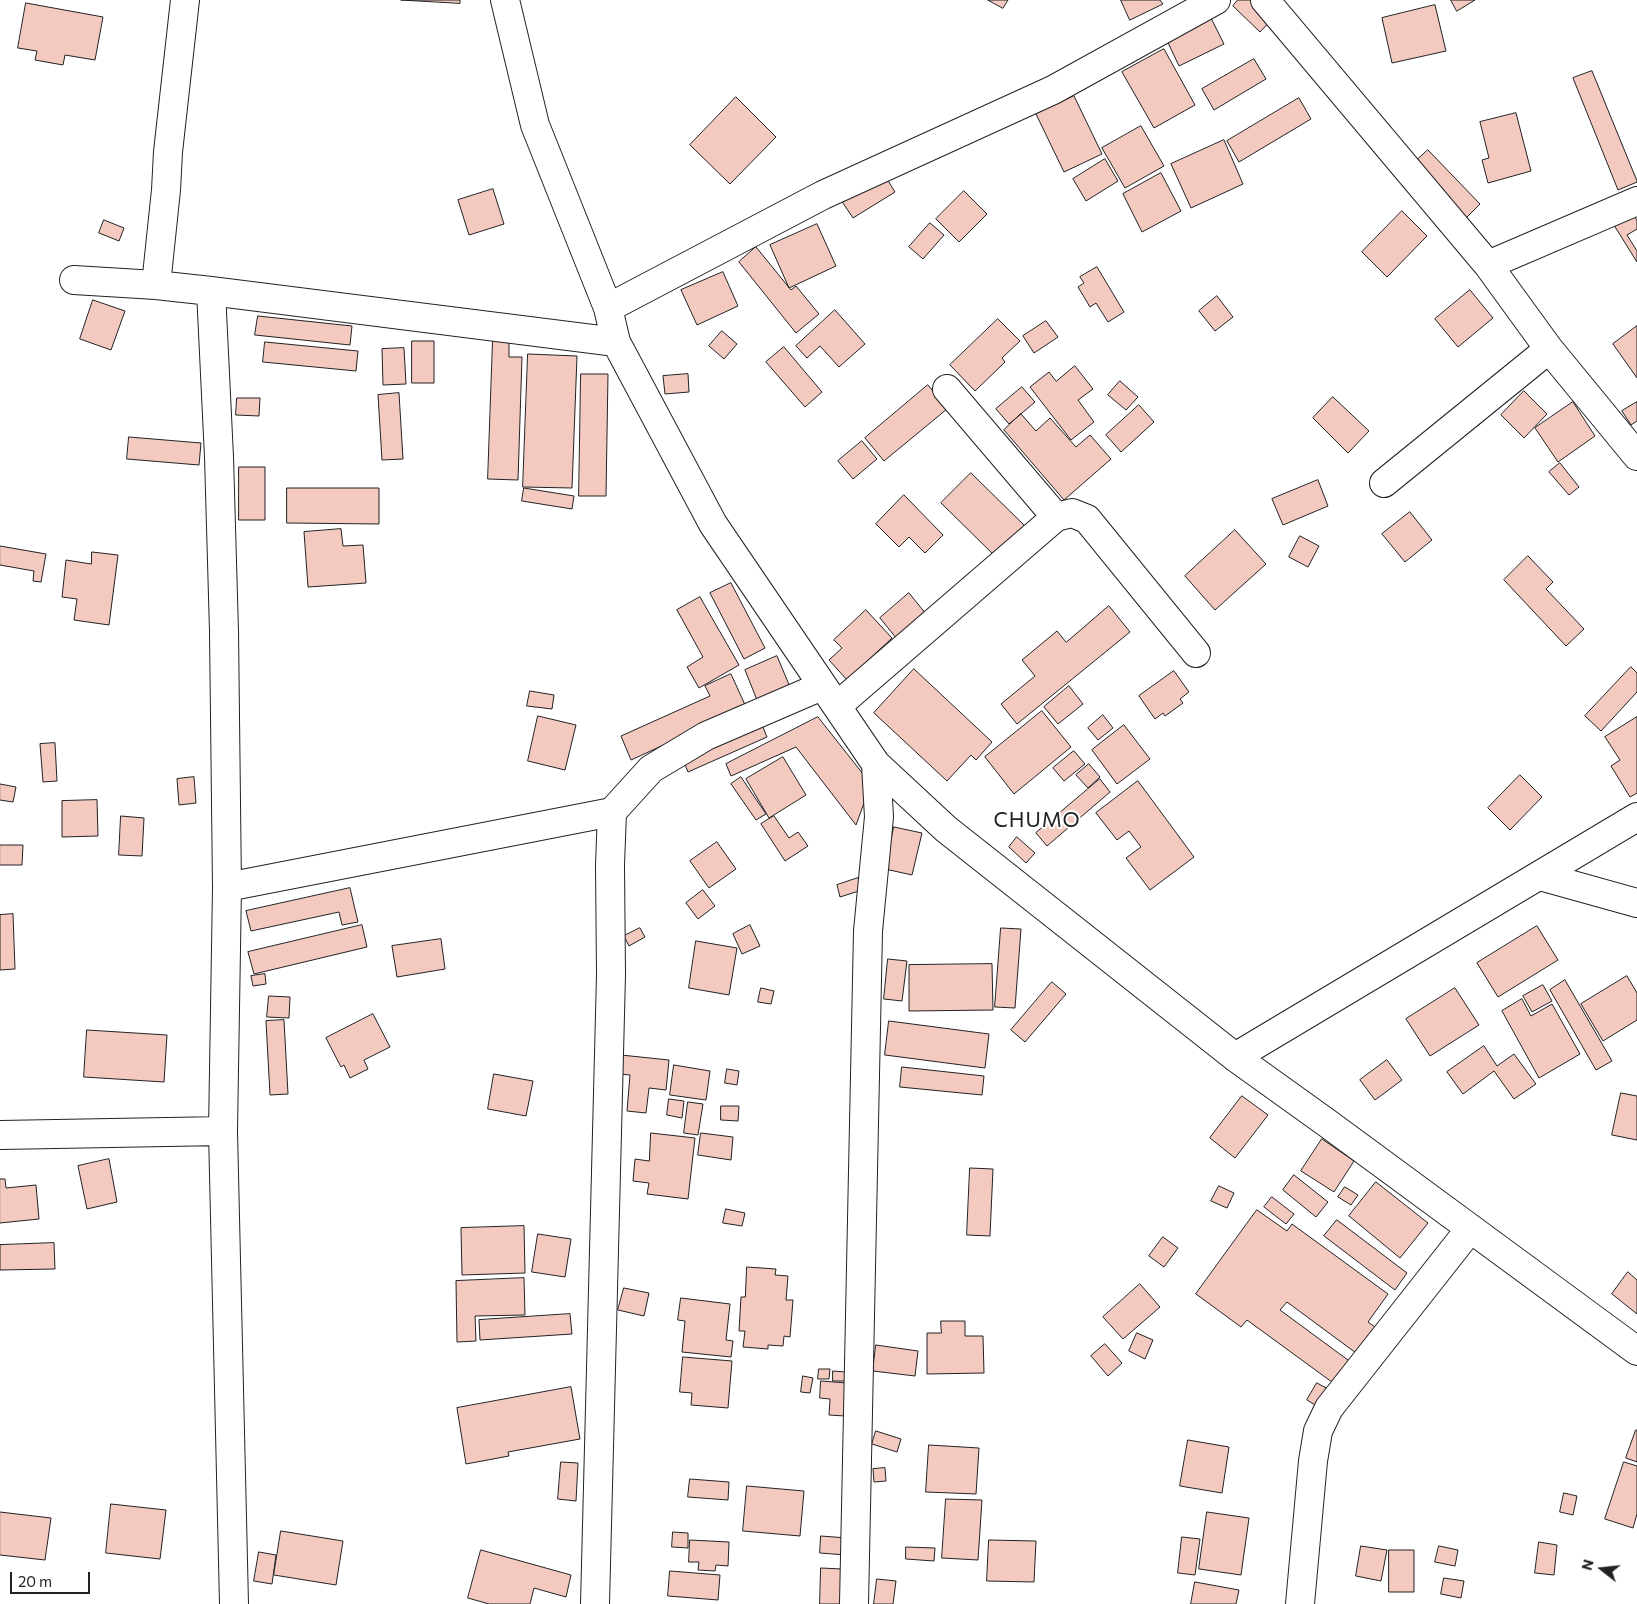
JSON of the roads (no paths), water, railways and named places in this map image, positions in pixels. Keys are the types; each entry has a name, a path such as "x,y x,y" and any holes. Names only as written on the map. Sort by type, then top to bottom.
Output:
{"street":[{"path":"156,286 168,152 185,0"},
{"path":"506,0 535,125 608,308 616,342 712,524 876,764 946,829 1235,1057 1637,1351"},
{"path":"608,308 824,194 1052,90 1216,0"},
{"path":"1265,0 1488,265 1548,349 1637,456"},
{"path":"1488,265 1637,201"},
{"path":"74,280 211,291 616,342"},
{"path":"211,291 220,515 227,887 223,1131 234,1604"},
{"path":"1384,483 1548,349"},
{"path":"947,389 1056,517"},
{"path":"227,887 612,812 652,769 706,736 829,696 1056,517 1072,513 1087,519 1196,652"},
{"path":"854,1604 868,931 879,817 876,764"},
{"path":"595,1604 607,1170 612,812"},
{"path":"1235,1057 1637,817"},
{"path":"1540,876 1637,903"},
{"path":"0,1135 223,1131"},
{"path":"1300,1604 1313,1461 1318,1431 1329,1408 1470,1229"}],"district":[{"name":"CHUMO","path":"1037,820"}]}
